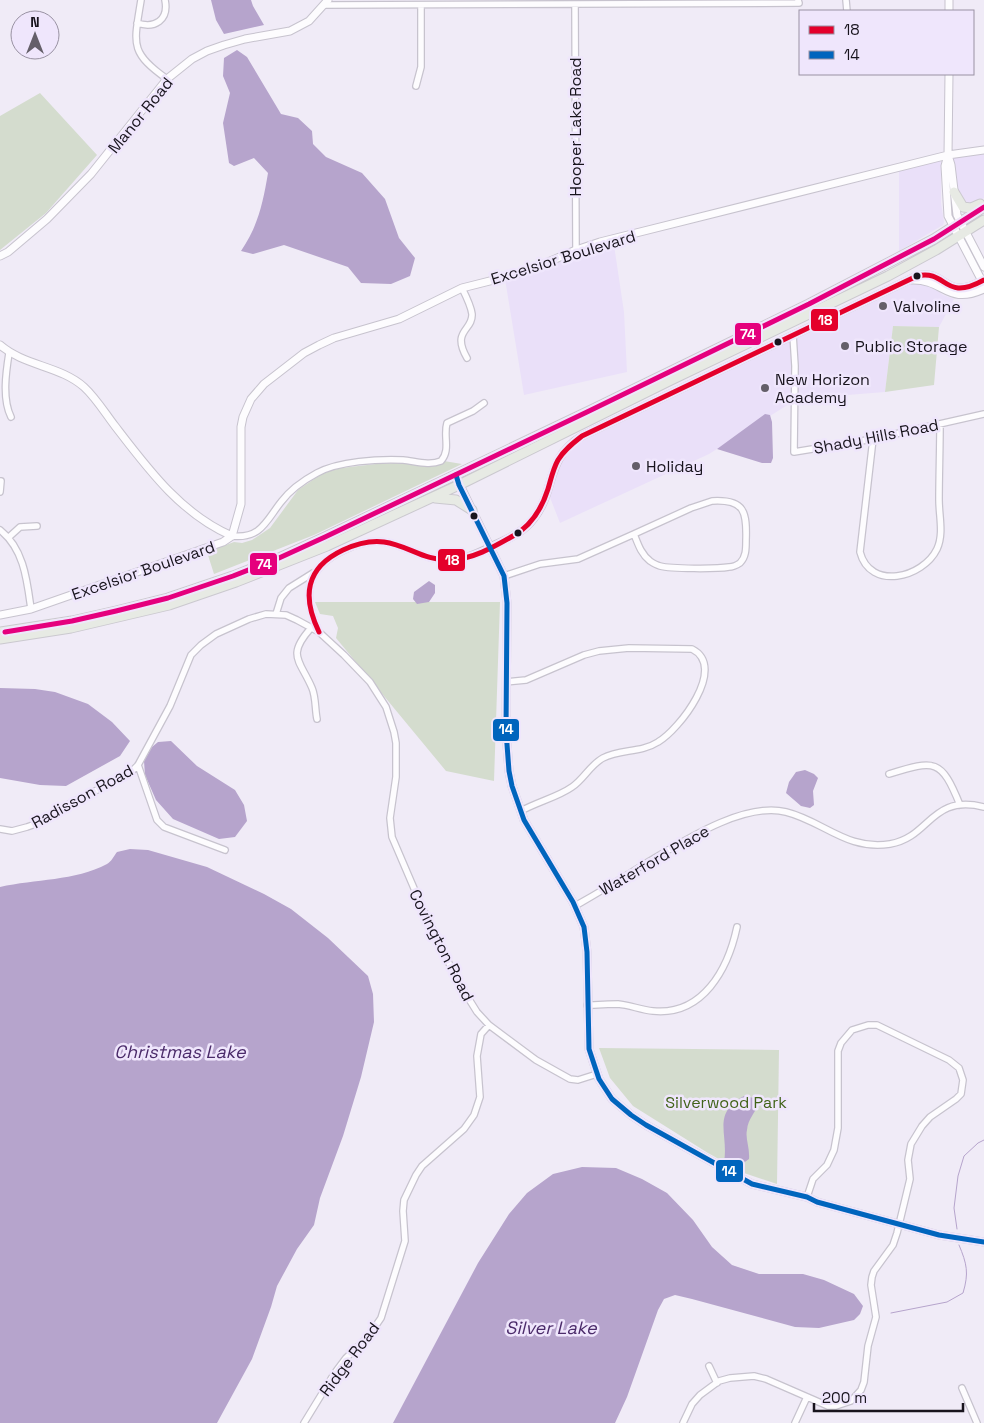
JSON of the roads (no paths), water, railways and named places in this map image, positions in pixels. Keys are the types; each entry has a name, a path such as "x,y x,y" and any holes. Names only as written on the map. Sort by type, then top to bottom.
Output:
{"main road":[{"path":"954,192 961,205 965,208 973,208 984,201"},
{"path":"0,632 72,621 168,598 279,558 456,475 809,304 909,253 984,207"},
{"path":"0,639 71,628 178,602 280,566 459,486 671,380 888,276 984,220"},
{"path":"425,501 436,498 452,499 472,510"}],"street":[{"path":"141,0 136,45 145,63 167,79"},
{"path":"137,23 145,26 162,19 166,10 165,0"},
{"path":"326,3 421,5 798,2"},
{"name":"Manor Road","path":"0,256 8,252 47,219 91,174 167,79 192,59 207,51 245,39 280,34 300,27 309,21 326,3"},
{"name":"Hooper Lake Road","path":"575,4 576,250"},
{"path":"416,86 421,68 421,5"},
{"path":"949,75 948,155 957,215 956,225"},
{"name":"Excelsior Boulevard","path":"0,615 32,609 222,542 232,536 240,515 241,426 246,408 257,391 304,353 319,345 334,338 399,319 462,288 525,272 600,242 948,155 984,150"},
{"path":"948,155 945,166 948,216 983,264"},
{"path":"276,614 281,598 289,588 315,572 335,554 354,546 370,542 393,544 430,558 444,560 464,558 516,534 535,517 543,502 559,459 577,440 910,280 923,280 947,292 960,296 969,295 984,284 962,234"},
{"path":"462,288 472,314 461,340 462,349 468,358"},
{"name":"Shady Hills Road","path":"793,335 795,366 794,452 873,440 984,414"},
{"path":"0,346 9,353 67,376 85,388 141,461 175,498 205,522 232,536 244,538 264,527 282,501 301,483 318,472 359,462 404,460 433,463 441,461 446,451 446,429 449,421 473,411 484,403"},
{"path":"9,353 6,382 7,410 11,417"},
{"path":"873,440 860,552 865,565 870,569 892,577 899,577 912,572 932,558 940,543 940,424"},
{"path":"456,475 459,486 504,576 506,603 506,731 509,771 515,798 521,811 575,906 584,927 587,940 589,1049 597,1074 605,1089 612,1099 646,1125 752,1184 807,1197 818,1202 898,1224 984,1242"},
{"path":"0,492 1,482"},
{"path":"504,576 540,564 578,559 691,508 712,501 729,501 744,512 746,518 745,554 740,563 730,567 660,566 648,560 643,554 634,534"},
{"path":"9,537 20,527 37,526"},
{"path":"0,530 9,537 22,561 32,609"},
{"path":"315,572 310,583 309,599 312,617 319,632"},
{"name":"Radisson Road","path":"0,829 12,831 41,822 67,805 129,774 138,765 170,706 191,655 201,645 230,627 256,616 276,614 292,618 319,632"},
{"path":"311,628 300,640 296,656 313,690 316,719"},
{"name":"Covington Road","path":"319,632 370,682 386,707 396,743 396,782 390,818 393,839 422,908 457,980 476,1012 489,1025 536,1060 570,1079 578,1080 597,1074"},
{"path":"506,682 526,680 584,654 614,648 692,649 700,655 704,666 704,680 699,695 666,737 648,747 609,755 593,765 572,787 521,811"},
{"path":"138,765 158,820 164,827 225,850"},
{"path":"889,774 923,765 936,767 947,776 960,805"},
{"name":"Waterford Place","path":"575,906 699,831 757,811 767,809 789,812 851,841 880,844 895,842 909,837 941,810 960,805 984,807"},
{"path":"587,1005 619,1004 653,1011 665,1011 688,1005 707,991 715,982 733,945 737,927"},
{"path":"683,1423 692,1404 704,1391 717,1382 730,1378 754,1376 777,1383 828,1406 836,1406 851,1401 861,1390 864,1382 868,1346 876,1317 871,1284 872,1277 874,1271 893,1245 910,1178 908,1160 911,1144 918,1131 930,1117 961,1094 963,1080 959,1068 949,1060 877,1025 868,1024 852,1030 841,1042 837,1059 838,1128 834,1150 827,1165 813,1179 807,1197"},
{"name":"Ridge Road","path":"304,1423 334,1374 346,1358 368,1337 381,1318 405,1241 404,1200 422,1166 464,1129 474,1115 480,1097 477,1056 481,1034 489,1025"},
{"path":"709,1366 717,1382"},
{"path":"962,1388 977,1423"},
{"path":"796,1423 807,1397"}],"water":[{"path":"211,0 251,0 264,25 224,34 216,20"},
{"path":"237,50 247,57 281,114 298,118 312,131 313,144 326,157 362,173 385,199 399,238 415,258 410,276 391,284 361,283 348,267 284,245 253,254 241,251 252,232 259,214 268,173 254,158 234,166 229,163 223,123 230,93 223,76 224,58"},
{"path":"765,414 770,415 772,422 773,458 771,463 762,463 717,449"},
{"path":"429,581 435,585 435,593 429,602 417,604 413,599 414,592"},
{"path":"0,688 35,689 55,692 88,704 112,722 130,741 120,756 66,786 40,785 0,778"},
{"path":"171,741 197,766 235,790 244,805 247,821 235,837 219,839 173,819 156,800 145,775 144,761 152,747 158,742"},
{"path":"805,770 818,778 813,791 814,805 810,808 801,806 786,793 789,782 796,772"},
{"name":"Christmas Lake","path":"130,849 148,850 207,867 291,909 328,938 368,976 373,994 374,1022 361,1077 343,1136 320,1198 314,1225 297,1249 277,1286 252,1359 217,1423 0,1423 0,887 82,874 107,864 117,852"},
{"path":"744,1096 754,1098 759,1103 748,1126 749,1159 735,1169 724,1162 724,1117 734,1103"},
{"name":"Silver Lake","path":"582,1167 616,1168 642,1179 667,1193 693,1220 712,1247 732,1265 759,1274 803,1274 824,1280 854,1294 863,1306 860,1314 854,1320 819,1328 795,1327 675,1295 664,1299 658,1310 627,1397 615,1423 393,1423 478,1263 509,1214 527,1193 553,1174"}],"waterway":[{"path":"957,1229 954,1208 958,1176 964,1156 984,1140"},
{"path":"891,1313 947,1302 963,1293 966,1269 959,1245"}],"place":[{"name":"Valvoline","path":"883,306"},
{"name":"Public Storage","path":"845,346"},
{"name":"New Horizon Academy","path":"765,388"},
{"name":"Holiday","path":"636,466"}],"park label":[{"name":"Silverwood Park","path":"726,1102"}]}
